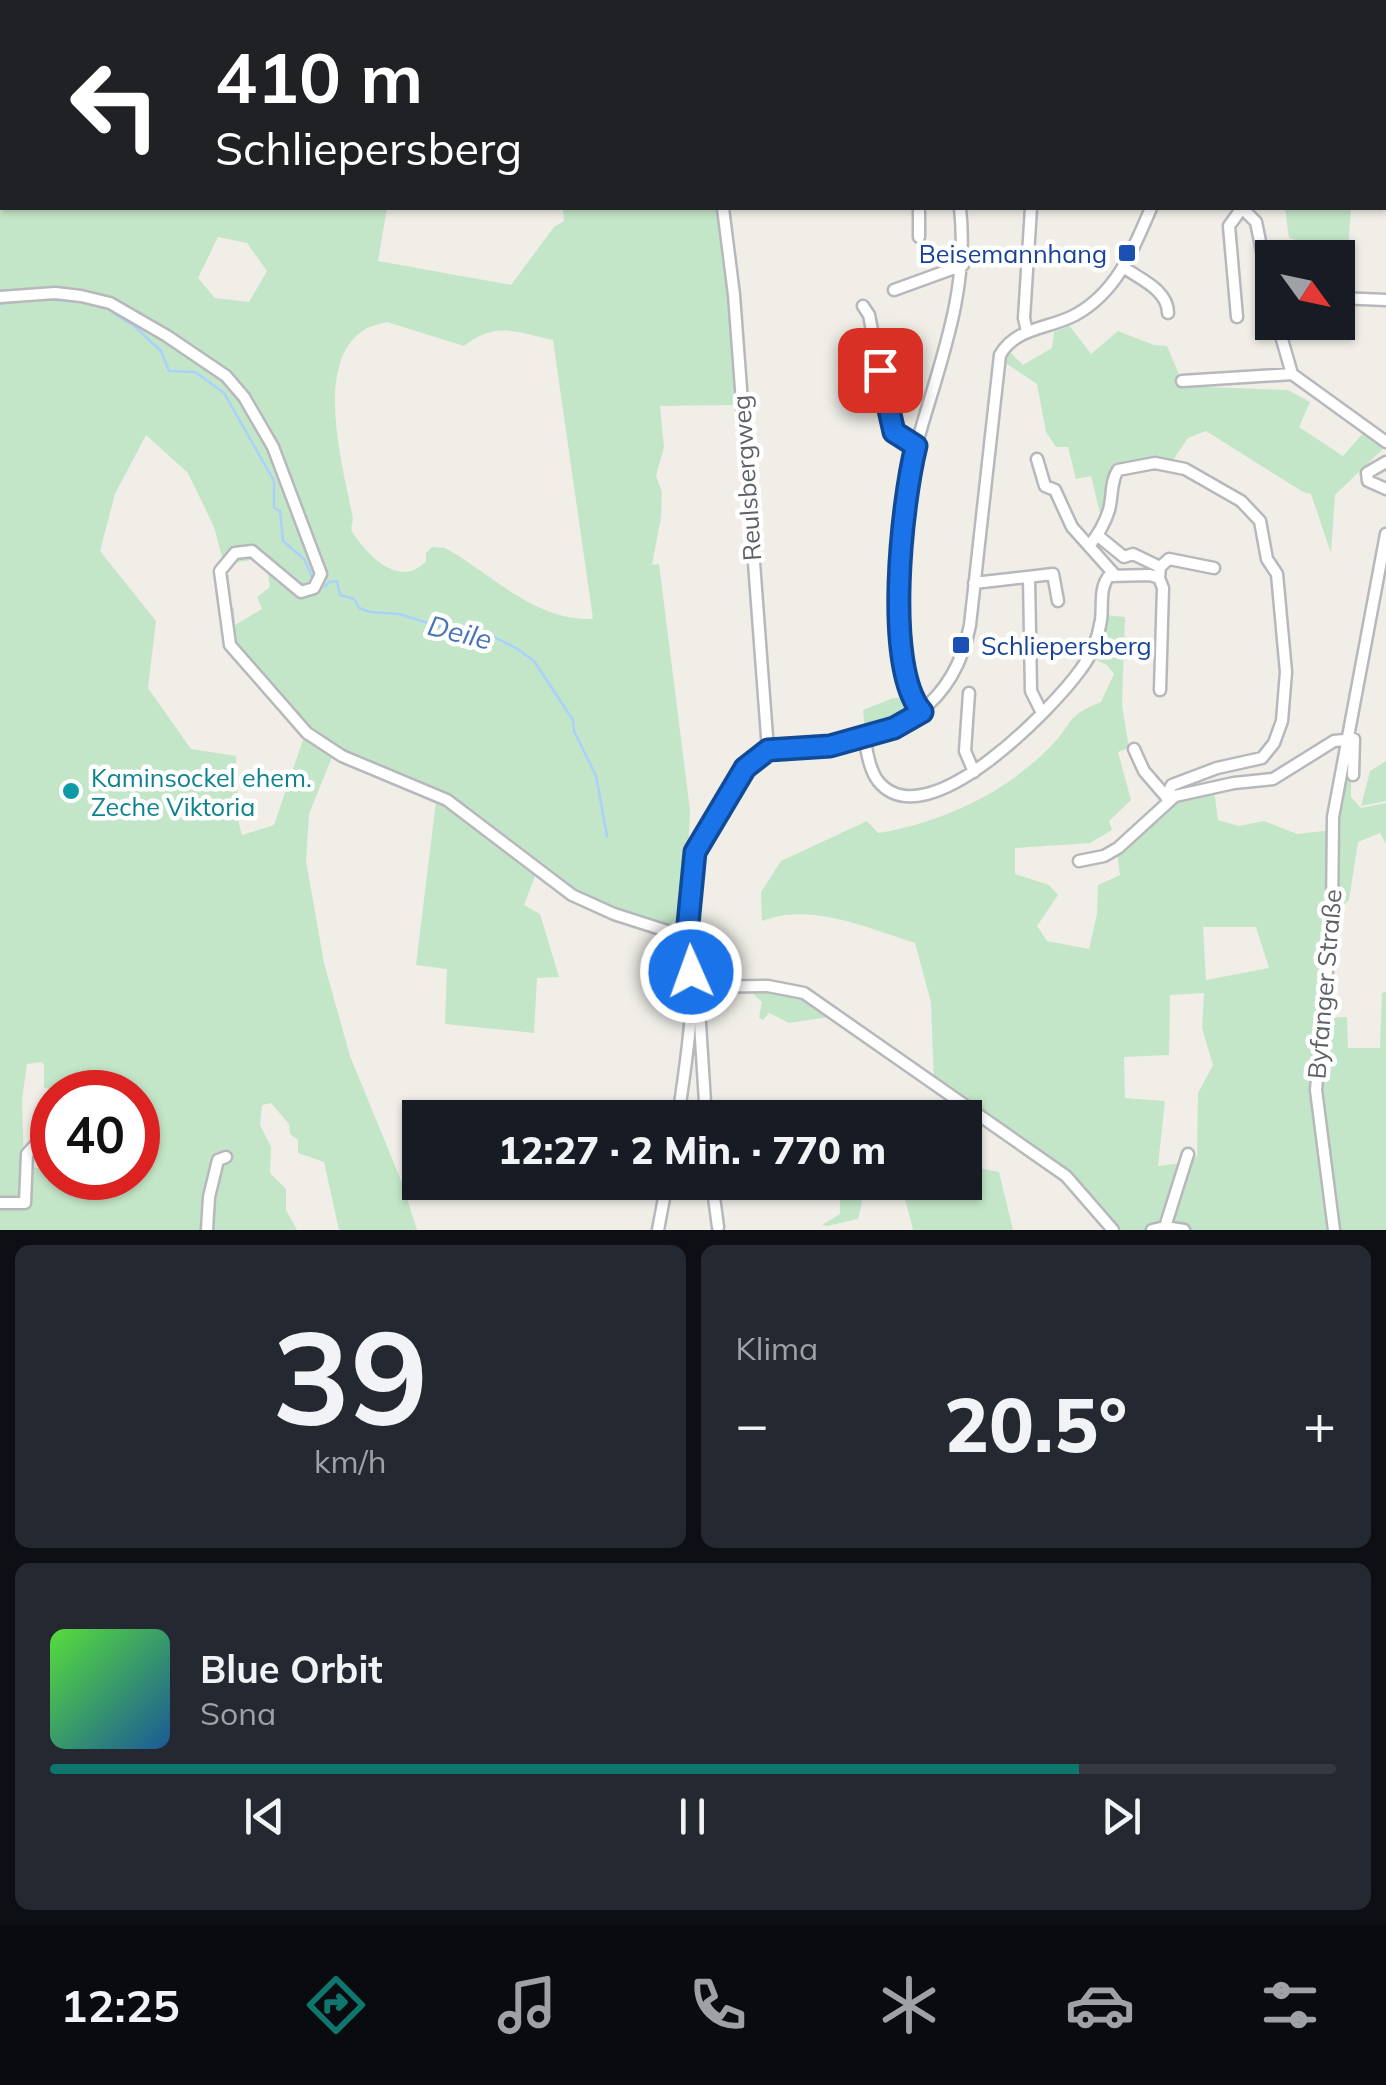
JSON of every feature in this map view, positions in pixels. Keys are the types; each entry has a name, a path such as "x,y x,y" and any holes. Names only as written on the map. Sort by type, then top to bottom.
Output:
{"street":[{"name":"Reulsbergweg","path":"722,210 734,295 768,750"},
{"path":"918,237 920,210"},
{"path":"922,712 913,697 901,636 899,572 904,500 956,310 963,265 960,210"},
{"path":"1027,332 1024,318 1031,210"},
{"path":"680,1100 690,1012 691,869 697,846 736,780 750,762 768,750 815,749 901,725 922,712 946,688 961,661 970,625 997,362 1007,344 1083,310 1112,286 1149,210"},
{"path":"1237,317 1229,226 1241,210"},
{"path":"1244,210 1256,222 1260,240"},
{"path":"894,290 963,265"},
{"path":"1123,267 1163,296 1168,313"},
{"path":"0,297 54,294 110,303 219,370 244,397 274,447 321,574 314,588 301,592 256,552 241,550 232,555 219,574 226,636 239,659 307,733 342,756 447,800 572,896 689,938"},
{"path":"1355,299 1386,300"},
{"path":"863,306 869,315 894,432 916,446"},
{"path":"1282,340 1292,374 1386,442"},
{"path":"1182,381 1292,374"},
{"path":"1037,459 1045,486 1055,490 1066,518 1114,574"},
{"path":"1386,462 1367,472 1368,481 1386,489"},
{"path":"1089,546 1109,510 1112,481 1118,470 1146,464 1169,465 1214,483 1260,521 1267,559 1277,574 1286,658 1282,721 1268,752 1254,762 1218,768 1172,785 1168,792 1171,800"},
{"name":"Byfanger Straße","path":"1334,1230 1316,1090 1332,916 1334,817 1386,534"},
{"path":"1097,536 1124,557 1133,554 1159,572 1164,588 1160,690"},
{"path":"864,737 876,779 896,793 924,794 943,788 974,772 1068,686 1091,654 1100,624 1104,581 1114,574 1159,572 1169,560 1214,568"},
{"path":"974,583 1052,574 1058,601"},
{"path":"1029,577 1032,691 1042,712"},
{"path":"965,701 965,755 974,772"},
{"path":"1079,861 1110,854 1171,800 1234,783 1273,779 1334,741 1349,738"},
{"name":"Byfanger Straße","path":"1349,738 1354,739 1353,775"},
{"path":"1134,750 1144,771 1171,800"},
{"path":"691,987 768,986 804,992 1066,1176 1113,1230"},
{"path":"690,1012 700,1023 705,1100"},
{"path":"0,1202 25,1203 30,1151"},
{"path":"1165,1227 1188,1154"},
{"path":"206,1230 218,1160 226,1157"},
{"path":"658,1230 664,1200"},
{"path":"714,1200 718,1227"},
{"path":"1152,1230 1181,1230"}],"green space":[{"path":"0,210 387,210 378,261 511,285 554,227 564,221 563,210 720,210 737,405 660,406 664,447 656,476 662,492 661,517 652,565 659,564 690,810 685,927 680,932 614,913 537,871 524,905 540,914 559,977 537,978 534,1033 445,1024 447,969 416,965 437,793 334,752 309,814 306,861 324,963 350,1056 402,1183 402,1200 407,1200 417,1230 339,1230 324,1162 298,1153 298,1140 271,1103 262,1105 260,1125 271,1147 270,1173 286,1189 286,1210 297,1230 0,1230","holes":["218,237 247,243 267,271 249,302 215,298 198,278","387,322 464,346 496,331 553,340 593,619 572,618 533,605 445,548 432,547 426,553 426,561 416,569 394,570 374,558 351,530 353,519 339,446 335,391 339,366 348,346 364,330","146,435 188,473 214,527 222,557 238,562 257,559 268,574 270,587 257,597 262,609 235,625 234,608 226,609 232,643 307,728 274,825 242,835 236,756 191,749 148,688 156,621 100,551 115,494"]},
{"path":"1285,210 1351,210 1349,240 1289,238"},
{"path":"1070,326 1091,354 1118,331 1167,346 1184,386 1288,390 1310,402 1299,427 1343,456 1365,431 1386,446 1335,495 1331,553 1311,494 1206,431 1188,438 1171,463 1118,469 1102,521 1091,476 1076,479 1068,447 1056,447 1046,432 1037,384 1004,362 1010,352 1023,365 1052,348 1054,332"},
{"path":"1105,615 1125,617 1122,705 1129,748 1118,752 1131,800 1109,821 1112,830 1090,843 1015,848 1015,874 1049,885 1058,895 1037,926 1047,941 1089,949 1097,914 1098,885 1120,875 1117,850 1170,801 1214,791 1218,820 1239,826 1264,821 1297,834 1333,830 1351,745 1351,797 1361,808 1386,803 1386,844 1380,833 1358,842 1349,900 1333,913 1324,1018 1347,1017 1348,1048 1380,1048 1382,993 1386,992 1386,1230 1111,1230 1078,1189 982,1121 982,1100 952,1100 934,1087 931,1002 915,943 819,916 800,914 762,921 761,892 781,861 867,821 878,833 902,828 971,804 992,792 1032,764 1076,716 1101,702 1114,674 1107,665 1092,658","holes":["1203,927 1256,927 1269,968 1206,980","1204,993 1202,1028 1213,1065 1198,1093 1197,1156 1184,1163 1158,1166 1165,1101 1125,1098 1124,1057 1169,1055 1170,995"]},
{"path":"910,697 912,713 907,718 865,732 863,710 893,698"},
{"path":"1386,761 1386,801 1361,806 1370,771"},
{"path":"768,986 799,991 831,1013 829,1017 789,1023 769,1013 763,1020 759,1018 762,1002 750,991"},
{"path":"982,1168 999,1172 1013,1230 913,1230 905,1200 982,1200"},
{"path":"840,1200 861,1200 858,1219 822,1225 840,1214"}],"waterway":[{"name":"Deile","path":"38,299 85,302"},
{"name":"Deile","path":"0,304 20,300"},
{"name":"Deile","path":"113,313 133,325 161,351 169,371 195,372 224,393 274,481 274,508 280,511 283,541 304,559 313,579"},
{"name":"Deile","path":"325,587 337,581 340,595 354,599 359,608 492,636 534,661 573,720 574,731 596,776 607,836"}],"place":[{"name":"Beisemannhang","path":"1127,253"},
{"name":"Schliepersberg","path":"961,645"},
{"name":"Kaminsockel ehem. Zeche Viktoria","path":"71,791"}],"route":[{"path":"691,972 688,924 695,852 745,768 768,750 830,746 894,728 922,712 913,697 901,636 899,572 904,500 916,446 894,432 880,370"}]}
